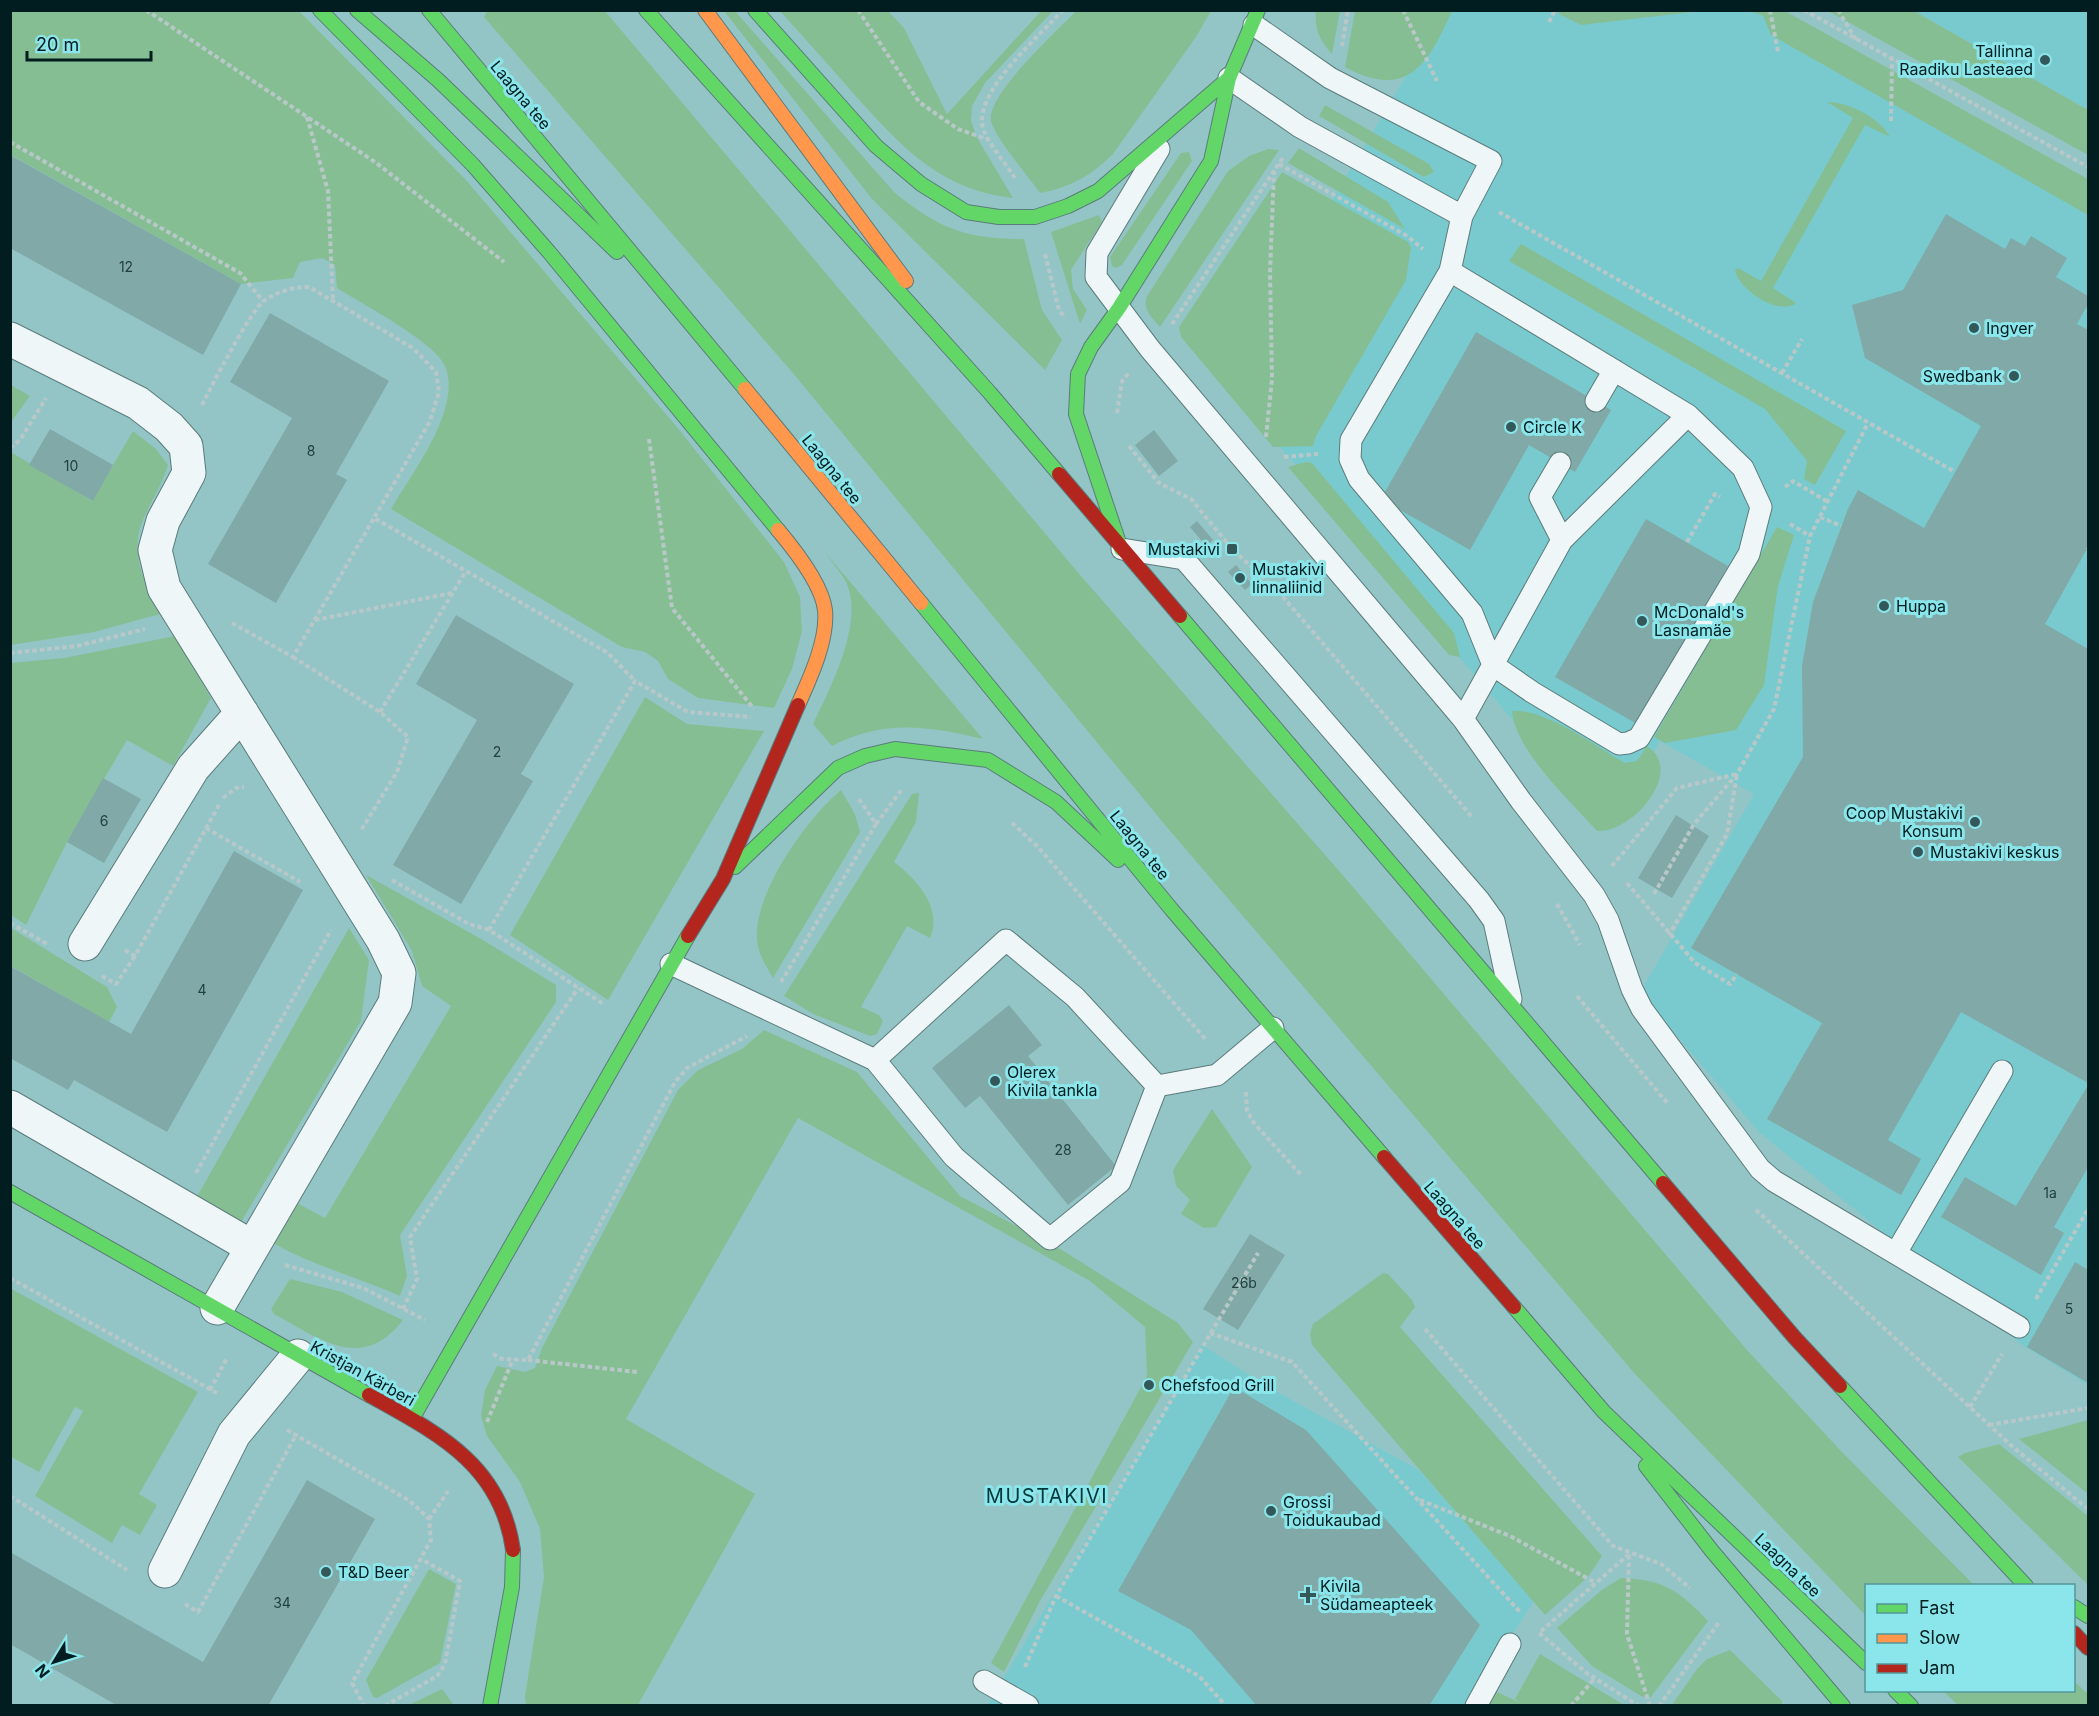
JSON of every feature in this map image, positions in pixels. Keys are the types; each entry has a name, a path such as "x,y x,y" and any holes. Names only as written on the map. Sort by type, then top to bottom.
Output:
{"street":[{"path":"320,10 473,165 549,252 804,563 825,610 819,657 723,879 671,964 412,1419"},
{"path":"357,10 438,80 696,329"},
{"name":"Laagna tee","path":"429,10 696,329 1172,910 1604,1412 1865,1662"},
{"path":"646,10 990,393 1513,1010 1795,1338 2024,1584"},
{"path":"705,10 990,393"},
{"path":"754,10 876,146 921,184 966,212 999,217 1035,217 1068,206 1098,191 1175,122 1229,78"},
{"path":"1121,549 1076,414 1078,374 1090,347 1119,308 1210,161 1229,78 1256,18"},
{"path":"10,339 138,403 169,427 186,446 189,473 162,521 155,550 164,588 383,940 399,973 395,1004 217,1308"},
{"path":"89,938 193,768 242,713"},
{"path":"723,879 838,768 865,756 895,750 927,751 988,760 1056,802 1172,910"},
{"path":"10,1107 252,1247"},
{"name":"Kristjan Kärberi","path":"10,1192 412,1419 468,1457 499,1502 510,1535 515,1569 492,1674 490,1706"},
{"path":"160,1579 234,1434 298,1356"},
{"path":"1604,1412 1712,1551 1843,1706"},
{"path":"2009,1569 2034,1584"},
{"path":"2075,1608 2088,1616"},
{"path":"2075,1635 2088,1648"},
{"path":"1897,1692 1911,1706"}],"lane":[{"path":"1256,18 1330,78 1491,162 1462,216 1450,271 1351,440 1350,459 1359,479 1472,613 1493,665 1532,692 1619,744 1628,744 1639,738 1749,554 1761,507 1743,468 1688,415 1450,271"},
{"path":"1229,78 1300,127 1462,216"},
{"path":"1175,122 1097,253 1096,277 1158,358 1463,719 1521,801 1594,895 1608,920 1642,1010 1760,1169 1774,1182 2019,1327"},
{"path":"1596,400 1614,370"},
{"path":"1463,719 1562,540 1688,415"},
{"path":"1560,463 1540,497 1562,540"},
{"path":"1121,549 1184,559 1479,900 1494,921 1513,1010"},
{"path":"875,1060 1006,940 1075,996 1157,1086"},
{"path":"671,964 875,1060 954,1157 1050,1239 1120,1182 1157,1086"},
{"path":"1157,1086 1217,1075 1273,1028"},
{"path":"1896,1253 2002,1071"},
{"path":"1476,1706 1510,1644"},
{"path":"984,1681 1020,1701"}],"path":[{"path":"146,10 375,162 511,267"},
{"path":"858,10 919,102 958,129 990,141"},
{"path":"1341,49 1348,10"},
{"path":"1403,10 1437,81"},
{"path":"1549,22 1555,10"},
{"path":"1770,10 1778,52"},
{"path":"1804,10 2088,167"},
{"path":"1839,10 1857,41"},
{"path":"1891,120 1892,60"},
{"path":"307,117 328,191 333,301"},
{"path":"10,142 240,273 263,301"},
{"path":"1279,164 1407,236 1450,271"},
{"path":"1264,447 1272,379 1270,272 1274,171"},
{"path":"1472,196 1955,472"},
{"path":"186,446 215,377 263,301 293,287 309,287 413,348 436,372 439,392 430,421 375,519 292,657"},
{"path":"1782,374 1802,339"},
{"path":"10,448 20,440 66,367"},
{"path":"1654,894 1694,824 1737,774 1774,709 1810,536 1868,423"},
{"path":"644,432 651,441 663,557 672,608 761,718"},
{"path":"1274,458 1351,452"},
{"path":"1687,542 1715,494 1743,510 1761,507 1793,481 1828,502"},
{"path":"1820,517 1840,526"},
{"path":"375,519 608,653 635,681"},
{"path":"380,712 466,571"},
{"path":"1277,590 1301,572"},
{"path":"314,620 453,593"},
{"path":"10,653 77,646 183,618 206,609 292,657 380,712 408,737 396,772 360,833"},
{"path":"1605,858 1613,867 1677,788 1737,774"},
{"path":"1669,935 1727,834 1737,774"},
{"path":"876,824 902,789 909,784"},
{"path":"116,984 135,956 224,795 236,788 251,787"},
{"path":"1008,819 1037,846 1228,1066 1246,1089 1247,1111 1254,1123 1302,1176"},
{"path":"206,828 305,885"},
{"path":"1620,875 1695,963 1730,984 1737,974"},
{"path":"390,879 469,924 489,930 636,1025"},
{"path":"1553,897 1582,948"},
{"path":"178,1205 332,929"},
{"path":"89,938 135,956"},
{"path":"403,1309 417,1280 410,1237 578,988"},
{"path":"1576,996 1667,1102"},
{"path":"1650,1072 1674,1112"},
{"path":"1749,1203 1988,1425 2088,1509"},
{"path":"1020,1701 1056,1596 1258,1253"},
{"path":"10,1278 210,1390 254,1410 410,1501 429,1519 431,1540 352,1683 364,1706"},
{"path":"1425,1329 1613,1546 1629,1554 1661,1564 1697,1594"},
{"path":"1210,1333 1292,1362 1524,1616"},
{"path":"528,1360 637,1372"},
{"path":"1988,1425 2088,1408"},
{"path":"10,1496 160,1579 198,1612 296,1435"},
{"path":"1418,1499 1510,1536 1596,1583"},
{"path":"1510,1644 1539,1633 1629,1554"},
{"path":"1629,1554 1627,1635 1650,1706"},
{"path":"385,1706 437,1677 444,1664 460,1581 421,1559"},
{"path":"1056,1596 1199,1676 1226,1706"},
{"path":"1659,1706 1723,1616"},
{"path":"1532,1624 1539,1633 1594,1678 1639,1706"},
{"path":"1571,1706 1594,1678"}],"shaded area":[{"path":"1445,11 1561,11 1582,23 1699,11 1756,11 2088,198 2088,1385 2022,1345 1759,1132 1640,993 1754,794 1660,741 1608,832 1224,381"},
{"name":"Tallinna Raadiku Lasteaed","path":"1914,11 2088,11 2088,110"},
{"path":"1202,1345 1270,1388 1419,1470 1534,1601 1467,1705 987,1706"}],"green space":[{"path":"298,10 466,180 677,427 784,562 800,597 802,631 792,669 774,708 698,698 668,679 658,661 645,652 622,647 391,509 432,440 447,401 449,383 445,366 439,356 380,313 337,288 335,265 322,258 300,262 293,278 241,284 11,155 10,11"},
{"path":"1316,10 1340,11 1332,54 1319,34"},
{"path":"1355,10 1452,11 1434,47 1424,61 1413,72 1400,78 1385,80 1367,77 1345,67"},
{"path":"1561,10 1701,11 1581,25 1559,14"},
{"path":"487,11 605,11 1081,576 1347,880 1747,1350 1840,1450 1973,1584 1865,1584 1865,1615 1635,1374 1165,825 792,372 484,17"},
{"path":"724,11 735,11 894,192 910,205 940,223 969,234 1024,239 1042,310 1062,340 1045,370 872,199"},
{"path":"780,11 888,11 904,28 947,114 1041,11 1053,11 985,83 972,106 971,120 976,136 1013,198 963,186 923,162 887,130"},
{"path":"1076,11 1211,11 1196,37 1113,154 1080,180 1040,193 999,137 991,121 992,110 1025,63"},
{"path":"1752,11 1785,11 2088,179 2088,215 1771,35 1763,16"},
{"path":"1828,11 1914,11 2088,110 2088,155"},
{"path":"1827,102 1845,105 1863,112 1879,124 1890,137 1865,125 1773,288 1796,303 1789,306 1770,304 1743,285 1735,270 1738,268 1761,281 1853,118"},
{"path":"1325,105 1429,164 1434,172 1424,177 1319,116"},
{"path":"1299,148 1388,202 1405,229 1288,163"},
{"path":"1268,149 1279,150 1160,327 1147,309 1147,296 1228,171 1249,156"},
{"path":"1189,152 1192,161 1122,265 1116,268 1112,266 1110,257 1181,153"},
{"path":"1282,172 1408,242 1411,248 1406,280 1316,436 1313,446 1273,447 1181,337 1179,327"},
{"path":"1099,215 1102,222 1071,270 1073,289 1087,310 1080,324 1051,232"},
{"path":"1521,244 1846,431 1815,485 1804,479 1807,461 1765,409 1509,261"},
{"path":"11,385 30,396 11,422"},
{"path":"133,431 156,449 168,465 143,520 138,544 138,556 144,580 160,614 94,632 11,645 11,452 92,501"},
{"path":"1306,462 1312,463 1454,633 1460,657 1449,655 1288,467"},
{"path":"1777,527 1794,535 1778,586 1764,685 1736,730 1665,743 1654,737"},
{"path":"824,551 983,739 925,728 888,728 851,737 832,746 813,724 836,674 848,635 851,616 851,598 846,582"},
{"path":"175,636 211,698 173,766 127,740 67,842 26,925 11,915 10,663 64,658"},
{"path":"645,697 687,724 764,731 608,1000 510,935"},
{"path":"1512,711 1525,712 1555,722 1625,763 1637,761 1647,746 1657,757 1661,770 1658,785 1650,799 1625,822 1611,829 1597,831 1533,758 1515,726"},
{"path":"841,790 855,814 860,832 773,978 761,955 757,940 758,921 764,901 773,880 798,838"},
{"path":"919,793 916,822 894,862 926,895 933,916 933,927 930,938 907,926 861,1007 879,1015 883,1021 877,1034 870,1036 813,1014 784,996 912,794"},
{"path":"366,875 483,940 556,985 556,1002 400,1235 407,1276 400,1296 304,1258 273,1243 297,1203 325,1218 451,1006 422,986 412,951"},
{"path":"11,928 107,987 117,1007 109,1022 11,966"},
{"path":"349,928 369,960 361,1021 241,1222 195,1200"},
{"path":"764,1030 857,1072 960,1196 1062,1250 1178,1323 1193,1342 1040,1601 1004,1672 991,1663 1147,1376 1145,1327 1090,1281 798,1118 626,1419 755,1494 638,1705 526,1705 525,1696 544,1577 540,1529 520,1482 487,1436 481,1416 485,1390 497,1366 525,1372 535,1368 542,1348 678,1090 698,1070 742,1049"},
{"path":"1212,1109 1252,1167 1216,1227 1204,1228 1181,1214 1190,1200 1176,1186 1173,1170"},
{"path":"1383,1273 1388,1274 1412,1300 1415,1307 1400,1327 1602,1556 1588,1577 1545,1615 1312,1345 1310,1334 1313,1324"},
{"path":"290,1279 342,1292 403,1320 388,1336 372,1345 356,1348 324,1341 274,1314 271,1309"},
{"path":"10,1288 198,1392 139,1494 157,1505 140,1535 122,1525 112,1543 35,1496 83,1411 75,1407 39,1472 11,1457"},
{"path":"2088,1420 2088,1494 2019,1439"},
{"path":"1999,1444 2088,1516 2088,1585 1958,1457"},
{"path":"429,1569 456,1584 440,1663 377,1698 373,1697 366,1680"},
{"path":"1621,1578 1660,1584 1679,1594 1708,1621 1650,1698 1641,1696 1592,1666 1557,1628 1603,1589"},
{"path":"1730,1650 1782,1701 1782,1705 1672,1705 1697,1669 1707,1659"},
{"path":"1540,1654 1624,1705 1486,1706 1495,1691 1521,1703 1515,1699"},
{"path":"2075,1682 2088,1694 2088,1705 1958,1705 1944,1692 2075,1692"},
{"path":"442,1689 454,1705 409,1705"}],"building":[{"path":"10,155 241,284 203,355 10,248"},
{"name":"Mustakivi keskus","path":"1946,214 2005,249 2011,238 2025,246 2031,236 2067,258 2056,277 2088,296 2088,304 2077,324 2088,330 2088,547 2045,624 2088,649 2088,1083 1961,1012 1888,1140 1921,1159 1901,1195 1767,1119 1822,1023 1691,948 1803,757 1802,666 1813,602 1848,509 1858,490 1924,528 1981,426 1865,358 1852,305 1903,290"},
{"path":"270,313 389,381 336,474 347,480 276,603 208,564 292,418 230,382"},
{"name":"Circle K","path":"1476,332 1611,410 1575,472 1529,445 1470,550 1381,499"},
{"path":"50,429 113,465 93,501 29,465"},
{"path":"1154,430 1178,461 1159,476 1135,445"},
{"name":"McDonald's Lasnamäe","path":"1646,519 1728,566 1637,724 1555,677"},
{"name":"Mustakivi linnaliinid","path":"1197,521 1213,540 1206,546 1190,527"},
{"name":"Mustakivi linnaliinid","path":"1236,565 1252,584 1245,590 1228,572"},
{"path":"456,615 574,684 521,774 533,781 461,904 393,865 477,720 416,684"},
{"path":"103,778 141,799 104,863 67,842"},
{"path":"1676,815 1709,836 1672,898 1638,878"},
{"path":"234,851 303,890 167,1132 74,1080 68,1090 10,1058 10,966 131,1034"},
{"path":"1009,1005 1042,1045 1028,1056 1116,1166 1068,1205 980,1096 965,1108 932,1068"},
{"path":"2088,1085 2088,1167 2054,1227 2064,1233 2041,1275 1941,1217 1965,1177 2016,1206"},
{"path":"1250,1234 1285,1255 1238,1330 1203,1309"},
{"path":"2075,1262 2088,1270 2088,1383 2027,1347"},
{"name":"Grossi Toidukaubad","path":"1234,1387 1306,1430 1480,1625 1429,1706 1257,1706 1191,1630 1118,1591"},
{"path":"307,1480 375,1519 268,1706 118,1706 10,1644 10,1552 203,1662"}],"traffic: fast":[{"path":"320,10 473,165 549,252 778,530"},
{"path":"357,10 438,80 617,252"},
{"path":"429,10 745,389"},
{"path":"646,10 990,393 1059,474"},
{"path":"755,10 876,146 921,184 966,212 999,217 1035,217 1068,206 1098,191 1229,78"},
{"path":"1121,549 1076,414 1078,374 1091,347 1119,308 1211,161 1229,78 1258,10"},
{"path":"921,603 1172,910 1384,1157"},
{"path":"1180,616 1663,1183"},
{"path":"735,867 838,768 865,756 895,749 988,760 1056,802 1118,860"},
{"path":"412,1419 688,936"},
{"path":"10,1192 369,1395"},
{"path":"1514,1307 1604,1412 1865,1662"},
{"path":"1840,1386 2024,1584"},
{"path":"1646,1466 1712,1551 1843,1706"},
{"path":"490,1706 512,1587 513,1550"},
{"path":"2075,1608 2088,1616"},
{"path":"1897,1692 1911,1706"}],"traffic: slow":[{"path":"705,10 906,281"},
{"path":"745,389 921,603"},
{"path":"778,530 813,579 825,610 821,646 798,705"}],"traffic: jam":[{"path":"1059,474 1180,616"},
{"path":"688,936 723,879 798,705"},
{"path":"1384,1157 1514,1307"},
{"path":"1663,1183 1795,1338 1840,1386"},
{"path":"369,1395 441,1438 462,1454 480,1473 495,1495 506,1520 513,1550"},
{"path":"2075,1634 2088,1648"}],"place":[{"name":"Tallinna Raadiku Lasteaed","path":"2045,60"},
{"name":"Ingver","path":"1974,328"},
{"name":"Swedbank","path":"2014,376"},
{"name":"Circle K","path":"1511,427"},
{"name":"Mustakivi","path":"1232,549"},
{"name":"Mustakivi linnaliinid","path":"1240,578"},
{"name":"Huppa","path":"1884,606"},
{"name":"McDonald's Lasnamäe","path":"1642,621"},
{"name":"Coop Mustakivi Konsum","path":"1975,822"},
{"name":"Mustakivi keskus","path":"1918,852"},
{"name":"Olerex Kivila tankla","path":"995,1081"},
{"name":"Chefsfood Grill","path":"1149,1385"},
{"name":"Grossi Toidukaubad","path":"1271,1511"},
{"name":"T&D Beer","path":"326,1572"},
{"name":"Kivila Südameapteek","path":"1308,1595"}],"district":[{"name":"MUSTAKIVI","path":"1047,1496"}]}
